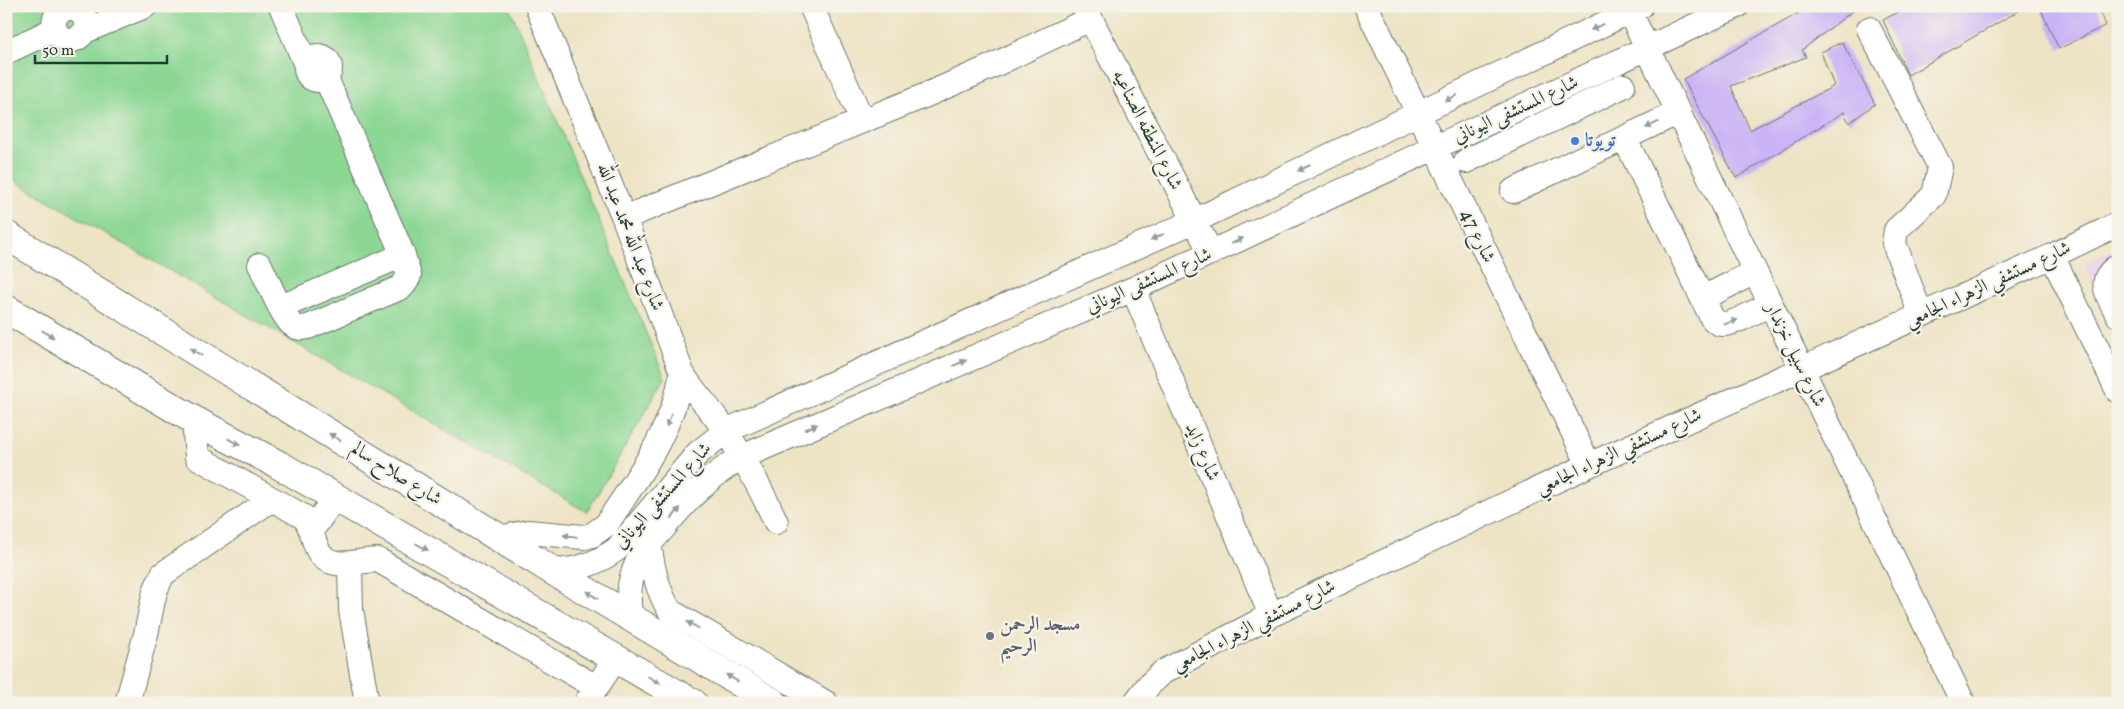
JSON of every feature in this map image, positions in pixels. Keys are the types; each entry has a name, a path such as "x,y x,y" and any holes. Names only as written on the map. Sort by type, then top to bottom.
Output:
{"highway":[{"name":"شارع صلاح سالم","path":"10,235 552,571 774,703"},
{"path":"6,309 194,420 397,532 693,703"}],"street":[{"path":"6,52 55,29 63,38 69,40 76,39 85,30 145,6"},
{"path":"260,265 291,324 299,328 308,327 402,287 407,283 410,276 403,256 316,71 281,6"},
{"name":"شارع عبد الله محمد عبد الله","path":"538,6 624,218 682,373 695,393 726,431 763,493 776,522"},
{"path":"811,6 862,120"},
{"name":"شارع 47","path":"1366,6 1589,466"},
{"name":"شارع المستشفى اليوناني","path":"630,617 628,600 630,584 635,568 649,544 699,488 726,466 742,457 1133,289 1737,6"},
{"name":"شارع المستشفى اليوناني","path":"552,571 570,570 587,566 603,559 617,549 698,453 726,431 1194,221 1418,114 1633,8"},
{"name":"شارع سبيل خزندار","path":"1633,8 1646,48 1679,112 1963,703"},
{"path":"624,218 988,68 1087,13"},
{"name":"شارع المنطقه الصناعيه","path":"1087,13 1211,253"},
{"path":"1869,30 1940,167 1934,195 1896,230 1894,242 1921,316"},
{"path":"1466,161 1623,86"},
{"path":"1533,102 1544,124"},
{"path":"1513,191 1679,112"},
{"path":"1625,139 1712,318 1717,323 1730,323 1770,304"},
{"name":"شارع مستشفي الزهراء الجامعي","path":"1135,703 1148,686 1164,672 1271,614 2118,224"},
{"path":"2052,256 2118,391"},
{"path":"2118,266 2109,272 2104,281 2106,290 2118,315"},
{"path":"1703,298 1755,272"},
{"name":"شارع زايد","path":"1133,289 1271,614"},
{"path":"499,538 528,532 584,537 592,535 606,525 665,430 678,393 682,373"},
{"path":"194,420 197,457 304,517 312,530 321,555 331,562 350,564 367,560 378,560 574,674 596,698 623,662"},
{"path":"312,530 335,497"},
{"path":"127,703 143,646 155,591 163,574 272,499"},
{"path":"378,560 397,532"},
{"path":"649,544 654,574 670,611 826,703"},
{"path":"350,564 351,610 367,703"},
{"path":"574,674 593,645"}],"shaded area":[{"path":"2118,247 2118,336 2084,264"}],"green space":[{"path":"6,6 509,6 665,378 587,512 6,176"}],"building":[{"path":"1811,6 1859,6 1802,50 1806,57 1731,86 1750,130 1834,86 1821,52 1842,42 1875,104 1849,123 1844,112 1736,178 1683,79"},
{"path":"1909,6 2027,6 1908,75 1883,20"},
{"path":"2039,6 2096,6 2106,25 2059,49"}],"place":[{"name":"تويوتا","path":"1575,141"},
{"name":"مسجد الرحمن الرحيم","path":"990,636"}]}
